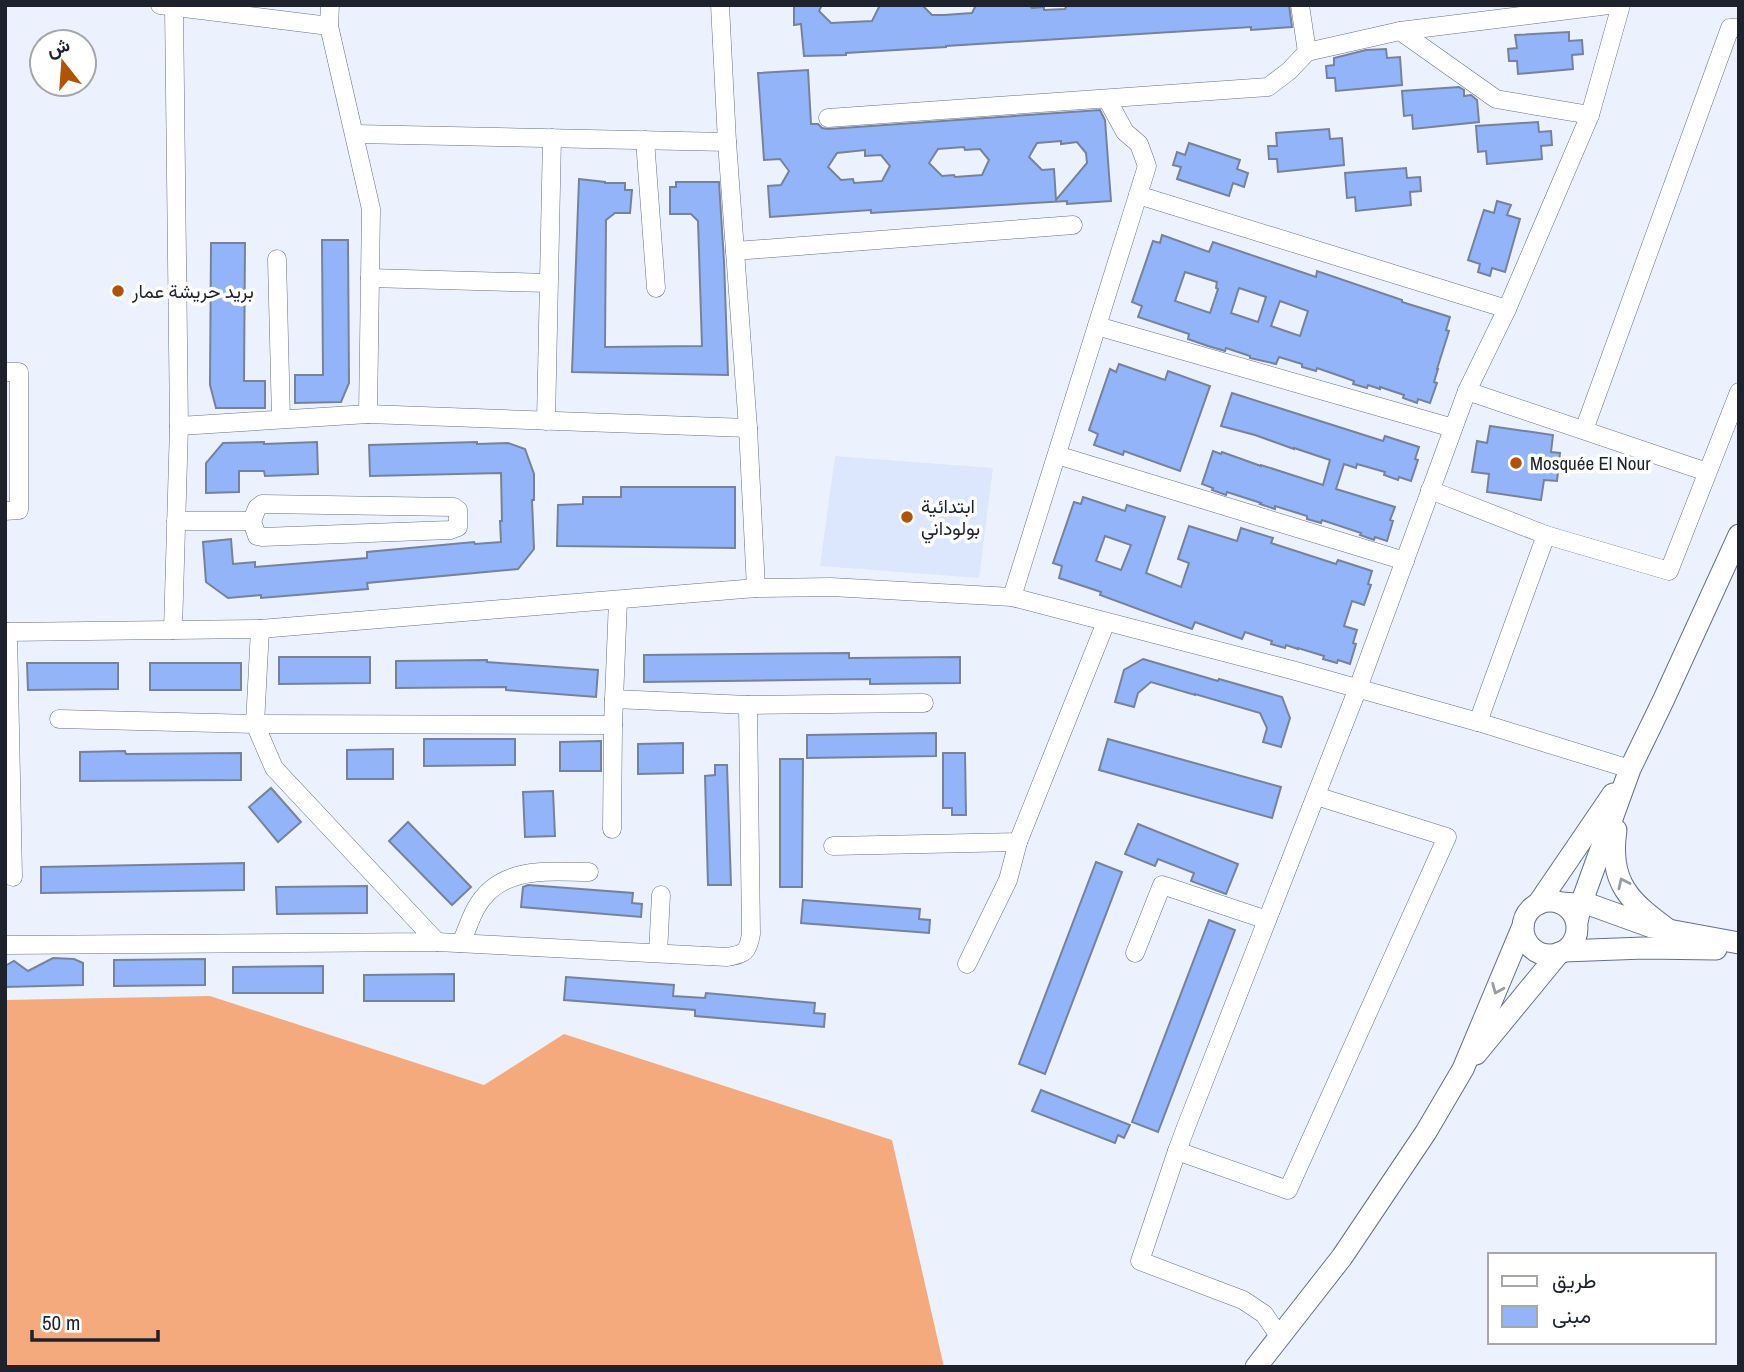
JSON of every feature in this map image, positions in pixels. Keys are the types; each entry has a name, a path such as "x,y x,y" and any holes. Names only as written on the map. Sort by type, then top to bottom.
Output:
{"main road":[{"path":"1463,1069 1576,938 1573,910 1630,769 1739,535"},
{"path":"1538,904 1630,769"},
{"path":"1630,769 1616,831 1614,861 1626,892 1643,911 1670,931"},
{"path":"1256,1367 1342,1257 1426,1132 1463,1069 1530,910 1545,901 1573,910 1591,905 1640,924 1739,943"},
{"path":"1523,926 1528,943 1542,954 1550,955 1562,952 1644,948 1739,950"},
{"path":"1524,997 1564,969 1609,949"}],"street":[{"path":"330,5 329,26 371,209 368,414"},
{"path":"720,5 748,428 755,588"},
{"path":"1300,5 1307,52"},
{"path":"828,118 1268,87 1289,71 1307,52 1400,31 1609,5"},
{"path":"1280,1337 1264,1314 1242,1300 1140,1261 1177,1151 1358,688 1467,391 1507,309 1590,115 1620,5"},
{"path":"173,630 179,426 167,6 235,10 329,26"},
{"path":"1584,430 1730,28 1739,28"},
{"path":"1400,31 1496,99 1590,115"},
{"path":"1012,597 1147,166 1139,144 1125,132 1107,99"},
{"path":"355,134 727,142"},
{"path":"546,421 552,138"},
{"path":"645,140 656,288"},
{"path":"1138,195 1507,309"},
{"path":"735,251 1073,225"},
{"path":"277,259 281,419"},
{"path":"370,278 548,283"},
{"path":"1097,326 1453,428"},
{"path":"5,372 19,372 19,510 5,512"},
{"path":"1467,391 1707,472"},
{"path":"1430,490 1546,535 1668,571 1739,392"},
{"path":"179,426 368,414 748,428"},
{"path":"1057,455 1405,561"},
{"path":"262,504 454,507 458,510 458,527 455,530 262,537 257,536 252,521 257,508 262,504"},
{"path":"355,506 357,534"},
{"path":"176,521 252,521"},
{"path":"1478,722 1546,535"},
{"path":"13,877 7,632 260,629 755,588 831,587 1012,597 1358,688 1630,769"},
{"path":"612,829 618,600"},
{"path":"967,964 1008,880 1018,842 1106,622"},
{"path":"260,629 255,724 274,768 437,942"},
{"path":"614,699 748,705 924,703"},
{"path":"5,945 437,942 727,957 741,954 749,947 751,934 748,705"},
{"path":"59,719 255,724 613,725"},
{"path":"1177,1151 1288,1190 1447,837 1316,796"},
{"path":"833,846 1018,842"},
{"path":"461,943 477,906 496,884 528,872 589,872"},
{"path":"1135,953 1162,885 1267,920"},
{"path":"658,953 661,895"}],"shaded area":[{"name":"ابتدائية بولوداني","path":"835,456 993,468 979,578 820,566"},
{"path":"210,996 484,1085 564,1034 892,1140 944,1367 5,1367 5,1000"}],"building":[{"path":"794,5 822,5 819,11 831,23 872,21 880,5 922,5 932,15 944,15 972,13 976,5 1029,5 1032,8 1044,7 1044,10 1065,9 1067,5 1289,5 1292,27 1251,30 1251,27 804,56 801,24 794,25"},
{"path":"1569,32 1569,41 1582,40 1583,54 1572,55 1573,69 1518,74 1517,61 1509,61 1508,49 1517,48 1515,35"},
{"path":"1386,49 1387,58 1400,57 1402,85 1336,91 1335,78 1327,78 1326,66 1334,65 1334,58 1366,50"},
{"path":"808,70 811,124 828,129 1100,110 1105,120 1111,201 1067,204 1067,201 871,213 871,210 770,217 768,186 781,185 789,171 780,159 764,160 758,73","holes":["1077,142 1086,153 1087,163 1056,200 1054,169 1042,170 1029,157 1037,143","964,147 965,150 980,149 989,160 982,175 942,176 929,163 938,149","865,150 865,156 881,155 890,166 882,181 854,183 853,179 841,180 828,167 837,153"]},
{"path":"1459,87 1464,90 1464,96 1471,95 1477,100 1479,122 1413,129 1412,115 1404,116 1402,91"},
{"path":"1538,122 1539,132 1551,131 1552,145 1541,146 1542,159 1487,164 1486,151 1478,152 1476,126"},
{"path":"1329,129 1330,139 1342,138 1344,165 1278,172 1277,159 1269,159 1268,146 1277,146 1276,133"},
{"path":"1189,143 1240,160 1237,169 1248,173 1244,187 1233,183 1229,196 1177,179 1181,167 1173,165 1177,152 1185,155"},
{"path":"1406,168 1407,178 1420,177 1421,191 1410,192 1411,205 1356,211 1355,197 1347,198 1345,173"},
{"path":"579,179 625,183 625,190 632,190 630,213 615,213 606,220 605,347 702,346 698,221 691,214 670,214 670,187 676,187 676,182 719,182 728,375 572,372"},
{"path":"1497,201 1511,205 1507,215 1520,219 1505,272 1492,268 1490,276 1478,272 1480,264 1468,260 1484,210 1494,213"},
{"path":"1162,235 1209,252 1213,242 1316,277 1317,271 1450,317 1446,330 1449,331 1434,382 1437,383 1430,403 1418,399 1417,403 1403,398 1404,395 1380,387 1368,385 1367,388 1353,384 1354,381 1317,368 1316,371 1302,367 1302,364 1279,357 1276,364 1250,358 1226,348 1225,351 1208,346 1188,339 1189,334 1138,317 1142,306 1132,302 1153,241 1160,243","holes":["1185,272 1217,282 1218,289 1210,313 1175,301","1239,288 1266,297 1258,322 1231,313","1280,301 1308,311 1300,336 1271,326"]},
{"path":"322,240 348,240 349,383 341,402 295,403 295,375 323,375"},
{"path":"211,243 245,243 244,381 265,381 265,408 216,408 210,385"},
{"path":"1119,364 1165,380 1168,371 1210,386 1180,471 1124,451 1123,455 1094,445 1098,434 1089,430 1110,369 1116,372"},
{"path":"1232,393 1383,441 1385,436 1419,447 1411,481 1399,477 1398,480 1384,475 1385,472 1357,464 1356,468 1344,464 1336,489 1395,507 1387,541 1375,537 1374,540 1322,520 1321,523 1307,519 1307,516 1275,506 1275,509 1227,492 1226,495 1202,484 1213,451 1323,485 1330,460 1221,426"},
{"name":"Mosquée El Nour","path":"1490,426 1553,435 1551,452 1560,453 1557,481 1544,480 1541,500 1487,492 1489,474 1472,472 1477,441 1487,443"},
{"path":"317,442 318,474 265,476 264,471 239,471 239,492 206,493 206,463 223,443"},
{"path":"508,443 525,449 534,474 534,549 518,569 367,583 368,589 261,598 261,595 228,598 206,582 203,542 231,539 233,564 255,562 255,567 367,558 367,552 501,542 501,473 370,476 369,445"},
{"path":"621,487 735,487 735,548 557,546 558,505 583,504 583,497 621,497"},
{"path":"1083,497 1125,511 1127,505 1165,517 1146,573 1181,587 1189,563 1178,559 1189,526 1237,541 1241,528 1273,538 1271,543 1336,564 1338,560 1372,571 1368,584 1371,585 1364,605 1352,601 1344,626 1357,630 1350,664 1323,659 1324,656 1298,648 1271,644 1272,641 1245,632 1242,639 1195,622 1192,629 1059,578 1062,566 1053,563 1074,502 1081,504","holes":["1105,536 1131,545 1121,570 1096,561"]},
{"path":"849,653 849,658 960,657 960,683 870,684 870,679 644,682 644,655"},
{"path":"279,657 370,657 370,683 279,684"},
{"path":"1143,659 1282,697 1290,718 1281,747 1263,742 1267,728 1260,713 1151,682 1138,693 1134,707 1115,702 1124,670"},
{"path":"487,660 598,670 596,697 506,690 506,687 396,688 396,661"},
{"path":"27,663 118,663 118,689 28,690"},
{"path":"150,663 241,663 241,690 150,690"},
{"path":"936,733 936,756 807,758 807,735"},
{"path":"424,739 515,739 515,765 424,766"},
{"path":"1108,739 1281,787 1272,818 1099,770"},
{"path":"601,741 601,771 560,771 560,742"},
{"path":"683,743 683,773 638,774 638,744"},
{"path":"393,749 393,779 347,779 347,750"},
{"path":"125,751 126,754 241,753 241,780 80,781 80,752"},
{"path":"943,753 965,753 966,815 952,815 952,808 943,808"},
{"path":"780,759 803,759 802,887 780,887"},
{"path":"715,765 727,765 731,885 708,885 705,776 715,775"},
{"path":"271,788 301,822 278,842 249,807"},
{"path":"553,791 555,836 525,837 523,792"},
{"path":"408,822 471,887 452,905 389,841"},
{"path":"1138,824 1238,864 1226,894 1191,881 1194,873 1158,859 1155,866 1125,854"},
{"path":"1096,862 1122,872 1045,1074 1019,1064"},
{"path":"244,863 244,890 41,893 41,867"},
{"path":"528,885 633,893 632,903 642,904 641,917 521,907 523,887"},
{"path":"367,886 367,913 277,914 276,887"},
{"path":"803,900 920,909 919,919 930,920 929,933 801,923"},
{"path":"1209,920 1235,930 1158,1132 1132,1122"},
{"path":"53,958 74,959 83,963 83,985 5,987 5,966 14,961 28,971"},
{"path":"205,959 205,985 114,986 114,960"},
{"path":"323,966 323,993 233,993 233,967"},
{"path":"454,974 454,1001 364,1001 364,975"},
{"path":"566,977 674,985 673,996 705,998 706,993 815,1003 814,1013 825,1014 824,1027 695,1016 695,1010 564,1000"},
{"path":"1041,1090 1130,1125 1124,1138 1118,1135 1115,1143 1032,1111"}],"place":[{"name":"بريد حريشة عمار","path":"118,291"},
{"name":"Mosquée El Nour","path":"1516,463"},
{"name":"ابتدائية بولوداني","path":"907,517"}]}
